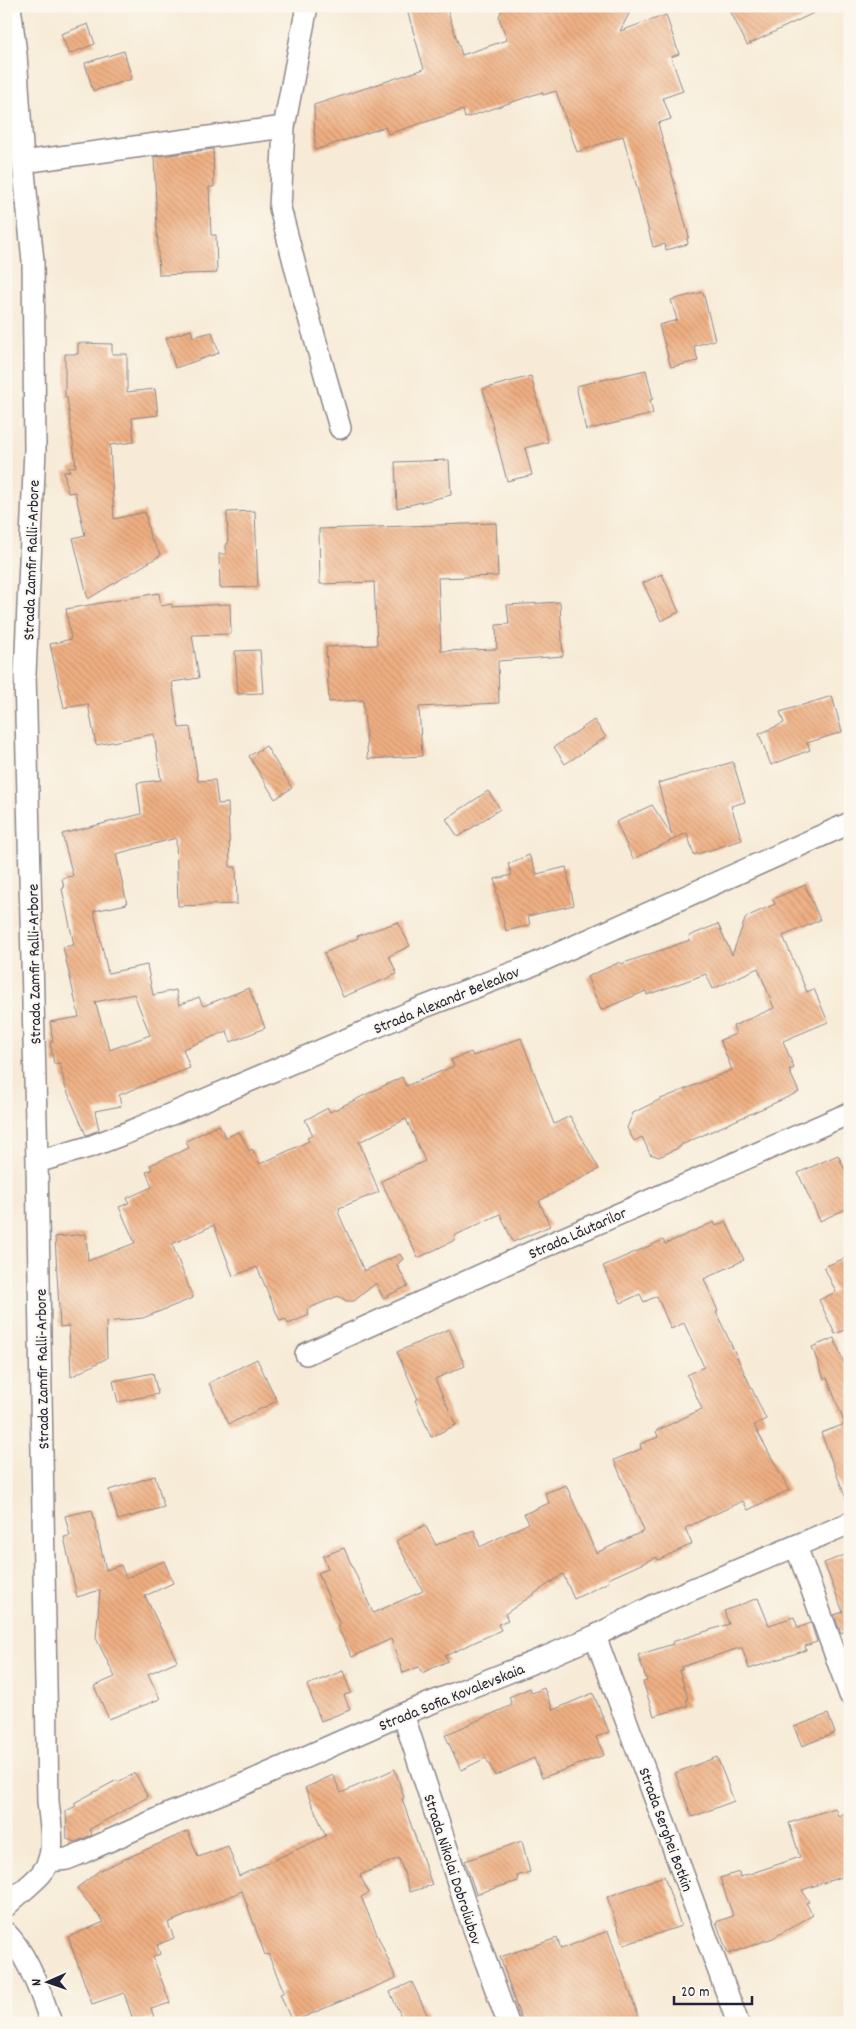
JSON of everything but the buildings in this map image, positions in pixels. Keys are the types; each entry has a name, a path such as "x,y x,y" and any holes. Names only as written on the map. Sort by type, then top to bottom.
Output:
{"street":[{"name":"Strada Zamfir Ralli-Arbore","path":"10,6 16,54 23,162 33,261 34,449 26,674 48,1801 52,1843 49,1861"},
{"path":"307,6 284,127 280,208 340,428"},
{"path":"23,162 284,127"},
{"name":"Strada Alexandr Beleakov","path":"37,1162 92,1146 129,1132 411,1012 528,967 850,823"},
{"name":"Strada Lăutarilor","path":"306,1354 541,1248 850,1113"},
{"name":"Strada Sofia Kovalevskaia","path":"49,1861 67,1859 403,1714 523,1667 595,1636 655,1604 850,1523"},
{"path":"796,1546 850,1695"},
{"name":"Strada Serghei Botkin","path":"595,1636 738,2023"},
{"name":"Strada Nikolai Dobroliubov","path":"403,1714 466,1907 508,2023"},
{"path":"6,1906 42,1873 49,1861"},
{"path":"6,1933 19,1952 41,1993 51,2023"}]}
